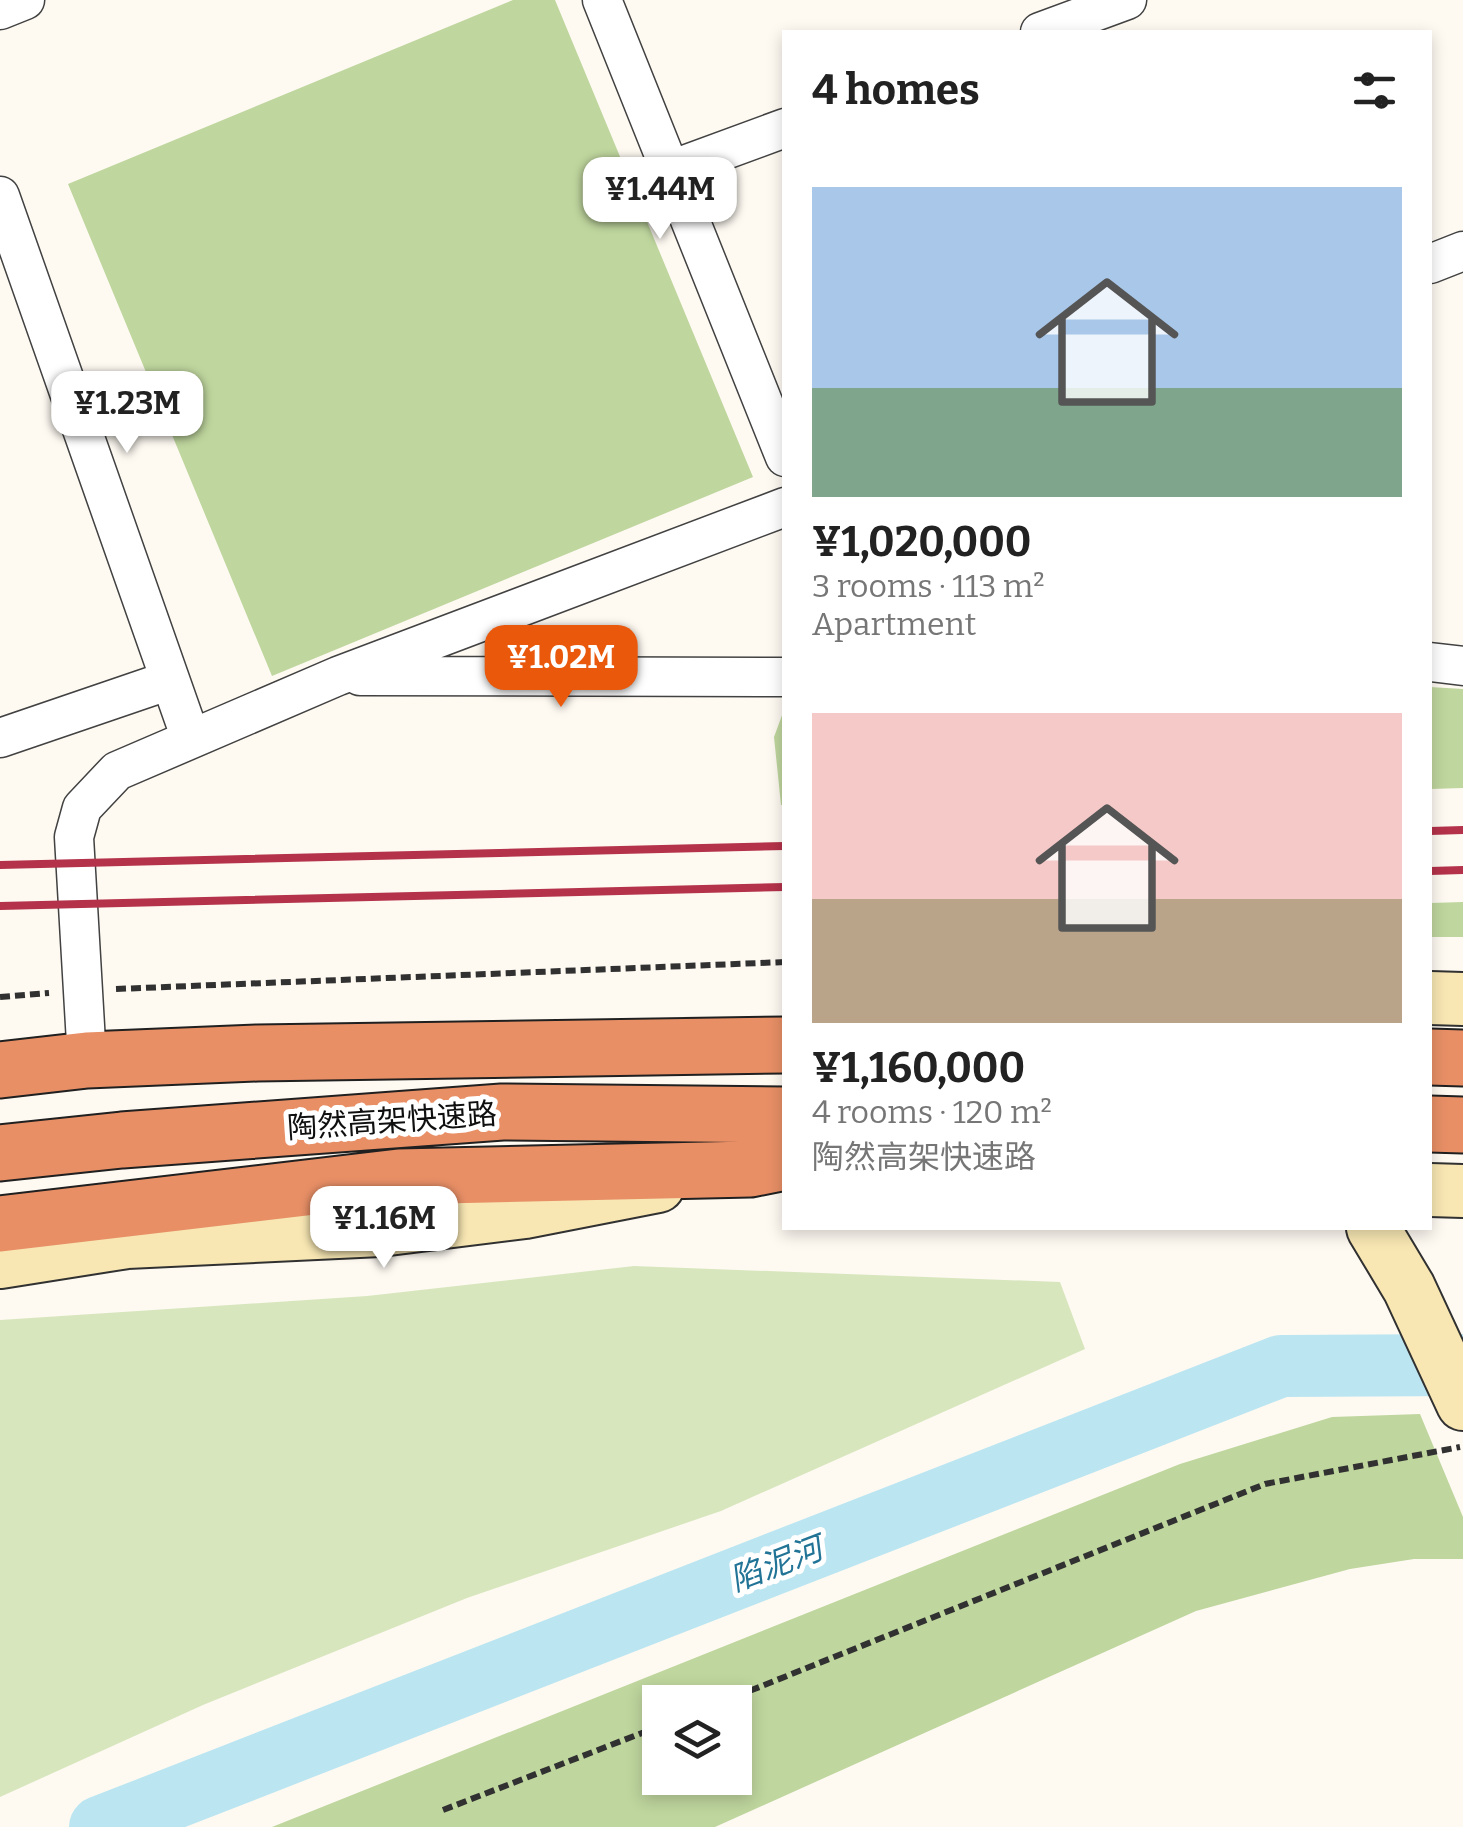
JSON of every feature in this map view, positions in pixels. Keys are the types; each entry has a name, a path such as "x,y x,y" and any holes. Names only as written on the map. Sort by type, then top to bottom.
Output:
{"highway":[{"path":"0,1070 86,1060 256,1052 782,1044"},
{"path":"0,1052 86,1060"},
{"path":"1432,1057 1463,1058"},
{"path":"502,1112 773,1167"},
{"name":"陶然高架快速路","path":"0,1154 122,1140 502,1112 782,1115"},
{"path":"1432,1124 1463,1125"},
{"path":"0,1224 400,1177 773,1167"}],"main road":[{"path":"1432,998 1463,998"},
{"path":"0,1262 127,1242 380,1230 471,1219 773,1167"},
{"path":"1432,1190 1463,1191"},
{"path":"1374,1230 1409,1288 1463,1404"}],"street":[{"path":"0,10 25,0"},
{"path":"602,0 782,450"},
{"path":"1045,30 1127,0"},
{"path":"668,171 782,129"},
{"path":"0,196 191,740"},
{"path":"1432,263 1463,251"},
{"path":"86,1060 74,838 82,808 117,771 338,676 782,509"},
{"path":"1432,662 1463,666"},
{"path":"338,676 782,677"},
{"path":"0,738 170,680"}],"path":[{"path":"0,997 81,990 782,962"},
{"path":"752,1690 1266,1484 1463,1447"},
{"path":"442,1810 642,1733"}],"green space":[{"path":"513,0 555,0 753,477 272,676 68,184"},
{"path":"1432,687 1463,689 1463,788 1432,789"},
{"path":"782,715 782,805 781,805 774,737"},
{"path":"1463,902 1463,937 1432,937 1432,903"},
{"path":"634,1266 1060,1282 1085,1349 721,1511 467,1598 203,1705 0,1797 0,1320 367,1296"},
{"path":"1420,1414 1463,1517 1463,1559 1414,1559 1350,1569 1196,1611 715,1827 272,1827 1180,1464 1332,1417"}],"waterway":[{"name":"陷泥河","path":"100,1827 1281,1366 1463,1365"}],"railway":[{"path":"1432,831 1463,830"},
{"path":"0,865 782,846"},
{"path":"1432,871 1463,870"},
{"path":"0,906 782,887"}]}
